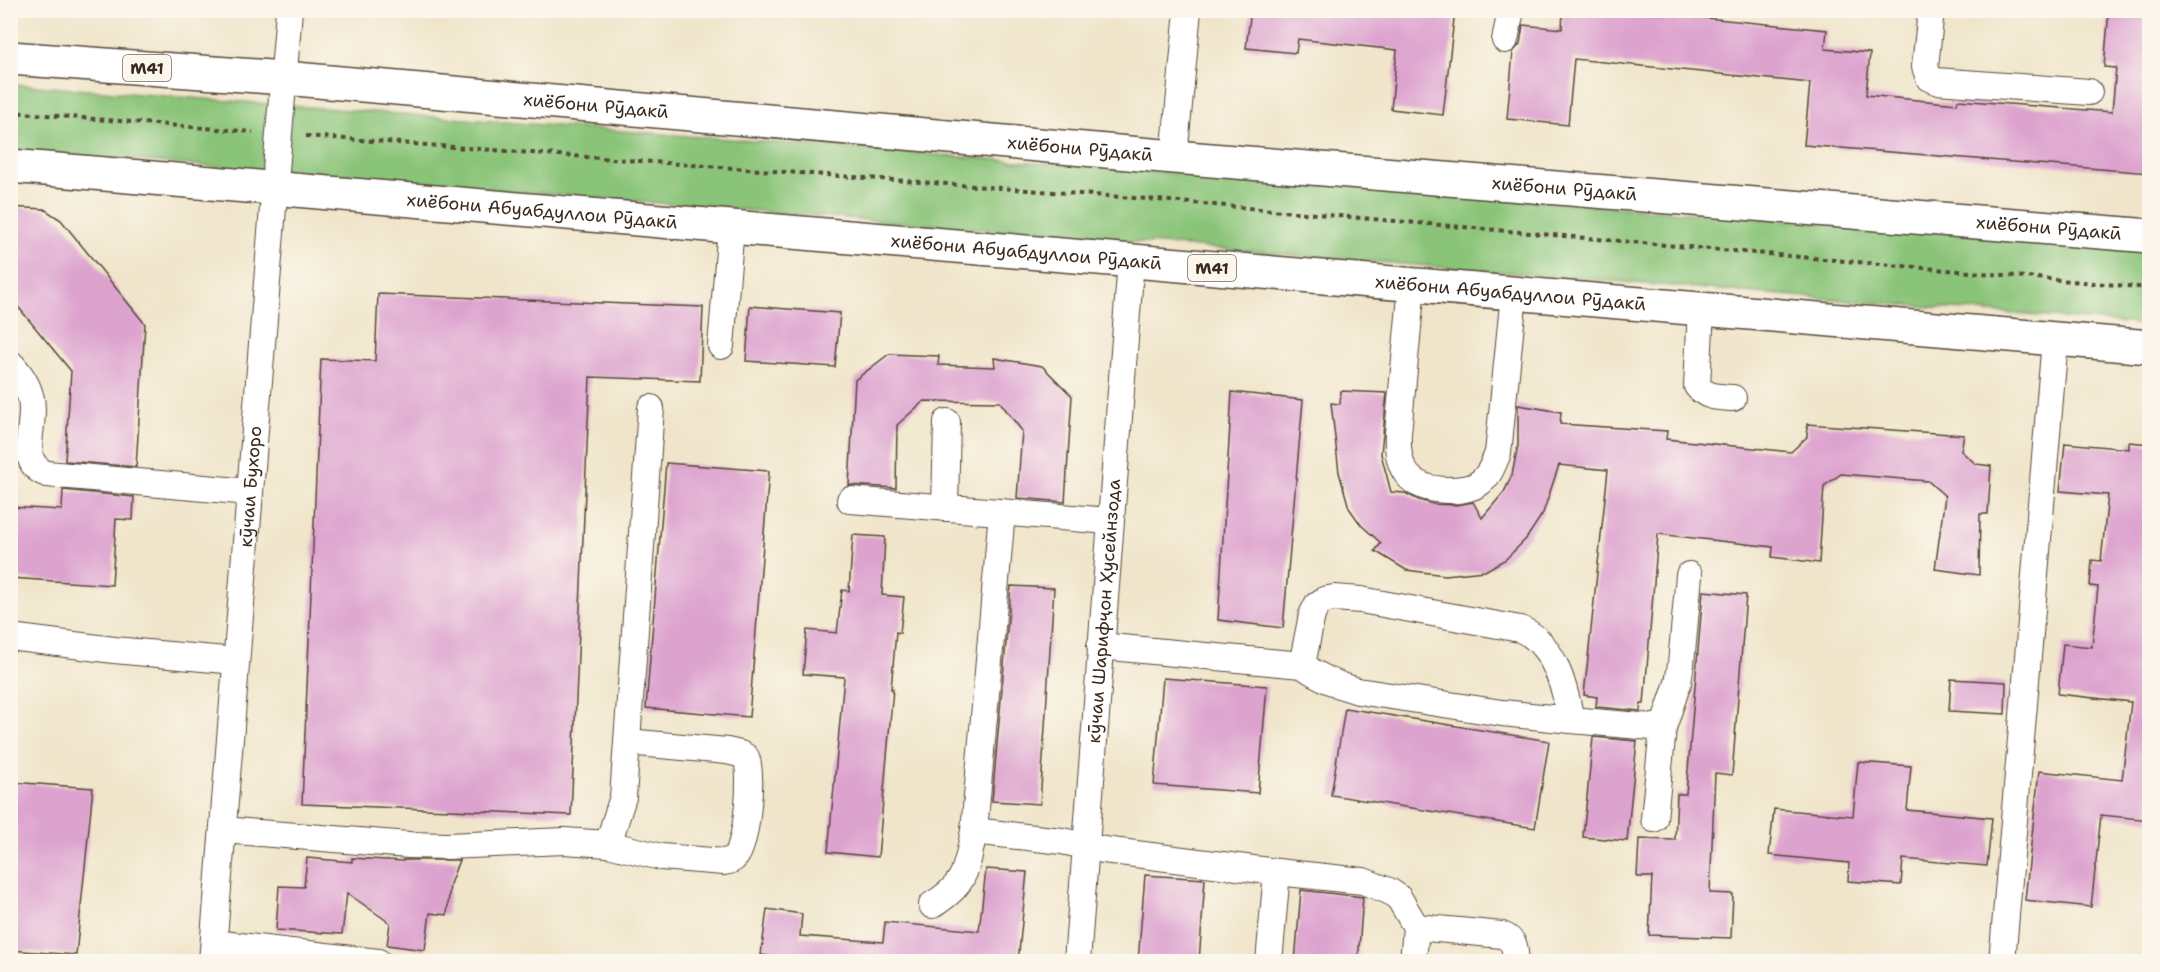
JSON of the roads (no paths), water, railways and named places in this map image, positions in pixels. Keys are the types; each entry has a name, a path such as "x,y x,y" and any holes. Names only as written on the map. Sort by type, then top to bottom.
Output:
{"highway":[{"name":"хиёбони Рӯдакӣ","path":"10,58 284,78 1174,157 2150,236"},
{"name":"хиёбони Абуабдуллои Рӯдакӣ","path":"10,166 2150,347"}],"street":[{"name":"кӯчаи Бухоро","path":"213,952 289,10"},
{"path":"1174,157 1188,10"},
{"path":"1506,40 1511,10"},
{"path":"1931,10 1925,67 1929,78 1936,81 2089,92"},
{"path":"721,346 730,227"},
{"name":"кӯчаи Шарифҷон Ҳусейнзода","path":"1077,962 1131,261"},
{"path":"1412,285 1398,433 1398,456 1410,478 1428,488 1441,490 1469,489 1478,484 1492,467 1498,453 1514,294"},
{"path":"1701,310 1697,386 1701,392 1709,396 1733,398"},
{"path":"2002,962 2055,340"},
{"path":"10,363 25,383 32,400 30,456 32,465 38,471 47,474 250,492"},
{"path":"608,844 623,797 651,408"},
{"path":"945,508 947,422"},
{"path":"850,500 1110,521"},
{"path":"932,905 948,895 961,880 966,871 974,831 1002,512"},
{"path":"1654,819 1663,728 1678,683 1689,576"},
{"path":"1302,665 1312,615 1317,605 1324,600 1334,598 1361,600 1520,629 1537,639 1549,656 1564,689 1571,720"},
{"path":"10,637 114,650 236,661"},
{"path":"1100,646 1302,665 1318,677 1337,686 1358,691 1502,713 1663,728"},
{"path":"223,830 409,845 447,846 564,841 608,844 661,857 731,861 738,854 742,843 750,772 746,757 727,751 627,742"},
{"path":"974,831 1042,838 1127,854 1364,881 1399,898 1416,927 1413,962"},
{"path":"1269,962 1277,872"},
{"path":"1416,927 1502,935 1514,944 1515,962"},
{"path":"213,952 378,962"}]}
